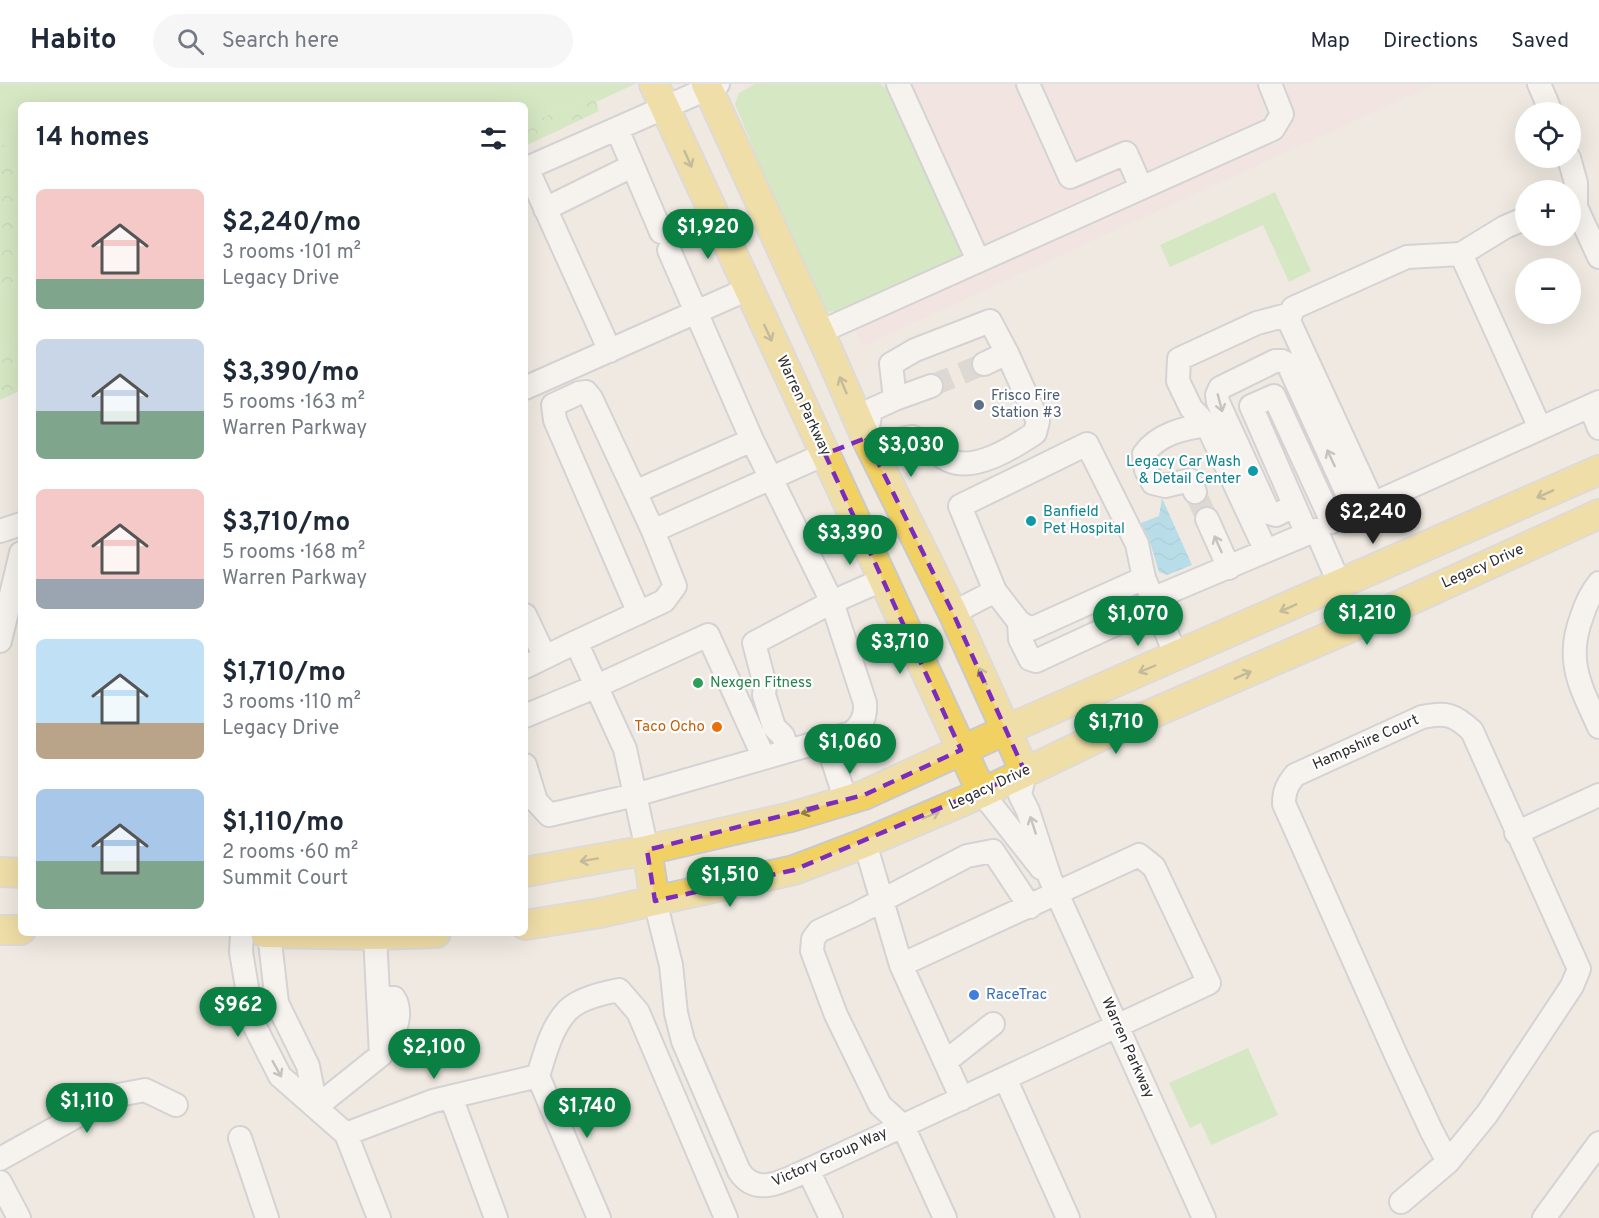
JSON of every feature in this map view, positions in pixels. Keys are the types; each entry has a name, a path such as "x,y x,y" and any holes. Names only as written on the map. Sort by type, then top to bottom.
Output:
{"main road":[{"name":"Warren Parkway","path":"711,85 866,438 953,613 1025,772"},
{"name":"Warren Parkway","path":"659,96 982,793"},
{"path":"825,454 866,438"},
{"path":"528,871 647,850 791,817 864,795 1005,730 1599,470"},
{"name":"Legacy Drive","path":"528,925 600,913 794,870 865,843 982,793 1106,734 1356,625 1599,514"},
{"path":"1340,585 1356,625"},
{"path":"647,850 655,901"},
{"path":"0,872 18,873"},
{"path":"0,930 18,930"}],"street":[{"path":"898,84 978,260"},
{"path":"1028,84 1070,177 1126,153 1141,188"},
{"path":"820,332 1273,129 1282,114 1270,84"},
{"path":"1539,84 1547,102"},
{"path":"528,168 617,129 659,96 711,85"},
{"path":"528,775 536,801 549,815 635,795 854,731 862,722 865,712 864,700 832,602 752,440 617,129"},
{"path":"545,209 632,166"},
{"path":"528,173 610,351"},
{"path":"1581,218 1599,257"},
{"path":"1364,507 1312,394 1289,321 1293,308 1407,257 1461,254 1515,223"},
{"path":"1461,254 1540,428"},
{"path":"528,387 748,289"},
{"path":"1266,551 1207,425 1191,408 1178,381 1179,359 1257,323 1291,314"},
{"path":"896,399 891,364 915,350 990,321 1038,421 1035,433 988,459 965,464 949,461 913,437 901,438 884,445 866,438 871,410 931,386"},
{"path":"984,364 1007,353"},
{"path":"1294,506 1276,515 1269,513 1218,402 1217,395 1220,388 1275,361 1288,364 1312,394"},
{"path":"528,629 535,662 576,642 639,613 664,601 675,586 653,531 591,398 586,392 579,393 553,405 555,420 639,613"},
{"path":"1318,528 1294,506 1251,406 1274,396 1318,528 1340,585"},
{"path":"1176,656 1150,594 1137,544 1087,444 960,506 995,591 1019,622 1031,629 1150,594 1229,568 1594,404 1599,428"},
{"path":"1207,425 1184,428 1151,444 1144,454 1146,470 1153,483 1165,486 1193,486 1225,464"},
{"path":"635,492 752,440"},
{"path":"653,531 825,454"},
{"path":"1207,519 1229,568"},
{"path":"0,531 18,525"},
{"path":"0,642 14,607 18,576"},
{"path":"788,751 783,736 774,727 764,695 765,686 754,643 832,602 882,580"},
{"path":"1599,583 1588,598 1574,644 1576,671 1599,727"},
{"path":"953,613 995,591"},
{"path":"1019,622 1020,639 1030,659 1036,661 1150,594"},
{"path":"528,715 708,635 764,758"},
{"path":"576,642 625,749 647,850"},
{"name":"Hampshire Court","path":"1401,1202 1448,1162 1486,1114 1572,986 1579,969 1472,731 1456,718 1438,714 1422,717 1295,776 1284,793 1284,804 1371,1000 1448,1162"},
{"path":"826,740 846,801"},
{"name":"Warren Parkway","path":"1025,772 1020,795 1028,811 1053,886 1204,1218"},
{"name":"Warren Parkway","path":"982,793 1053,886"},
{"path":"1519,838 1599,795"},
{"path":"1519,838 1599,811"},
{"path":"865,843 901,965 962,1098"},
{"path":"945,1218 903,1126 880,1105 836,1015 812,951 813,939 819,931 967,856 993,850 1030,907"},
{"name":"Victory Group Way","path":"655,901 672,965 676,1013 683,1041 739,1172 748,1182 770,1186 1209,983 1154,867 1139,855 1053,886"},
{"path":"901,965 1030,907 1053,886"},
{"path":"242,936 241,952 253,1023 280,1076 346,1134 380,1218"},
{"path":"267,936 278,1004 308,1066 316,1107"},
{"path":"316,1107 381,1055 375,936"},
{"path":"599,1218 538,1076 552,1035 567,1010 593,996 619,990 638,1012 726,1218"},
{"path":"945,1062 993,1024"},
{"path":"346,1134 433,1101 538,1076"},
{"path":"1005,1078 1068,1218"},
{"path":"0,1159 112,1096 145,1090 177,1105"},
{"path":"451,1097 496,1218"},
{"path":"240,1138 267,1218"},
{"path":"1544,1218 1599,1143"},
{"path":"808,1170 831,1218"},
{"path":"0,1182 19,1218"}],"highlighted area":[{"path":"866,438 953,613 1025,772 794,870 655,901 647,850 864,795 961,750 825,454"}],"shaded area":[{"path":"742,84 1435,84 863,346"}],"green space":[{"path":"0,84 635,84 596,102 594,96 528,124 528,102 18,102 18,176 0,137"},
{"path":"755,84 879,84 892,92 962,249 956,261 836,311 824,312 759,172 753,148 735,104 739,93"},
{"path":"594,96 599,111 528,145 528,124"},
{"path":"0,137 18,176 18,285 0,292"},
{"path":"1275,192 1311,271 1289,282 1263,225 1170,267 1160,245"},
{"path":"18,285 18,341 0,348 0,292"},
{"path":"18,341 18,391 0,400 0,348"},
{"path":"1248,1048 1278,1115 1211,1145 1201,1123 1190,1128 1169,1083"}],"water":[{"path":"1162,498 1192,565 1167,575 1159,572 1149,539 1141,523 1159,516"}],"tunnel":[{"path":"931,386 984,364"},
{"path":"1195,492 1207,519"}],"place":[{"name":"Frisco Fire Station #3","path":"979,405"},
{"name":"Legacy Car Wash & Detail Center","path":"1253,471"},
{"name":"Banfield Pet Hospital","path":"1031,521"},
{"name":"Nexgen Fitness","path":"698,683"},
{"name":"Taco Ocho","path":"717,727"},
{"name":"RaceTrac","path":"974,995"}]}
